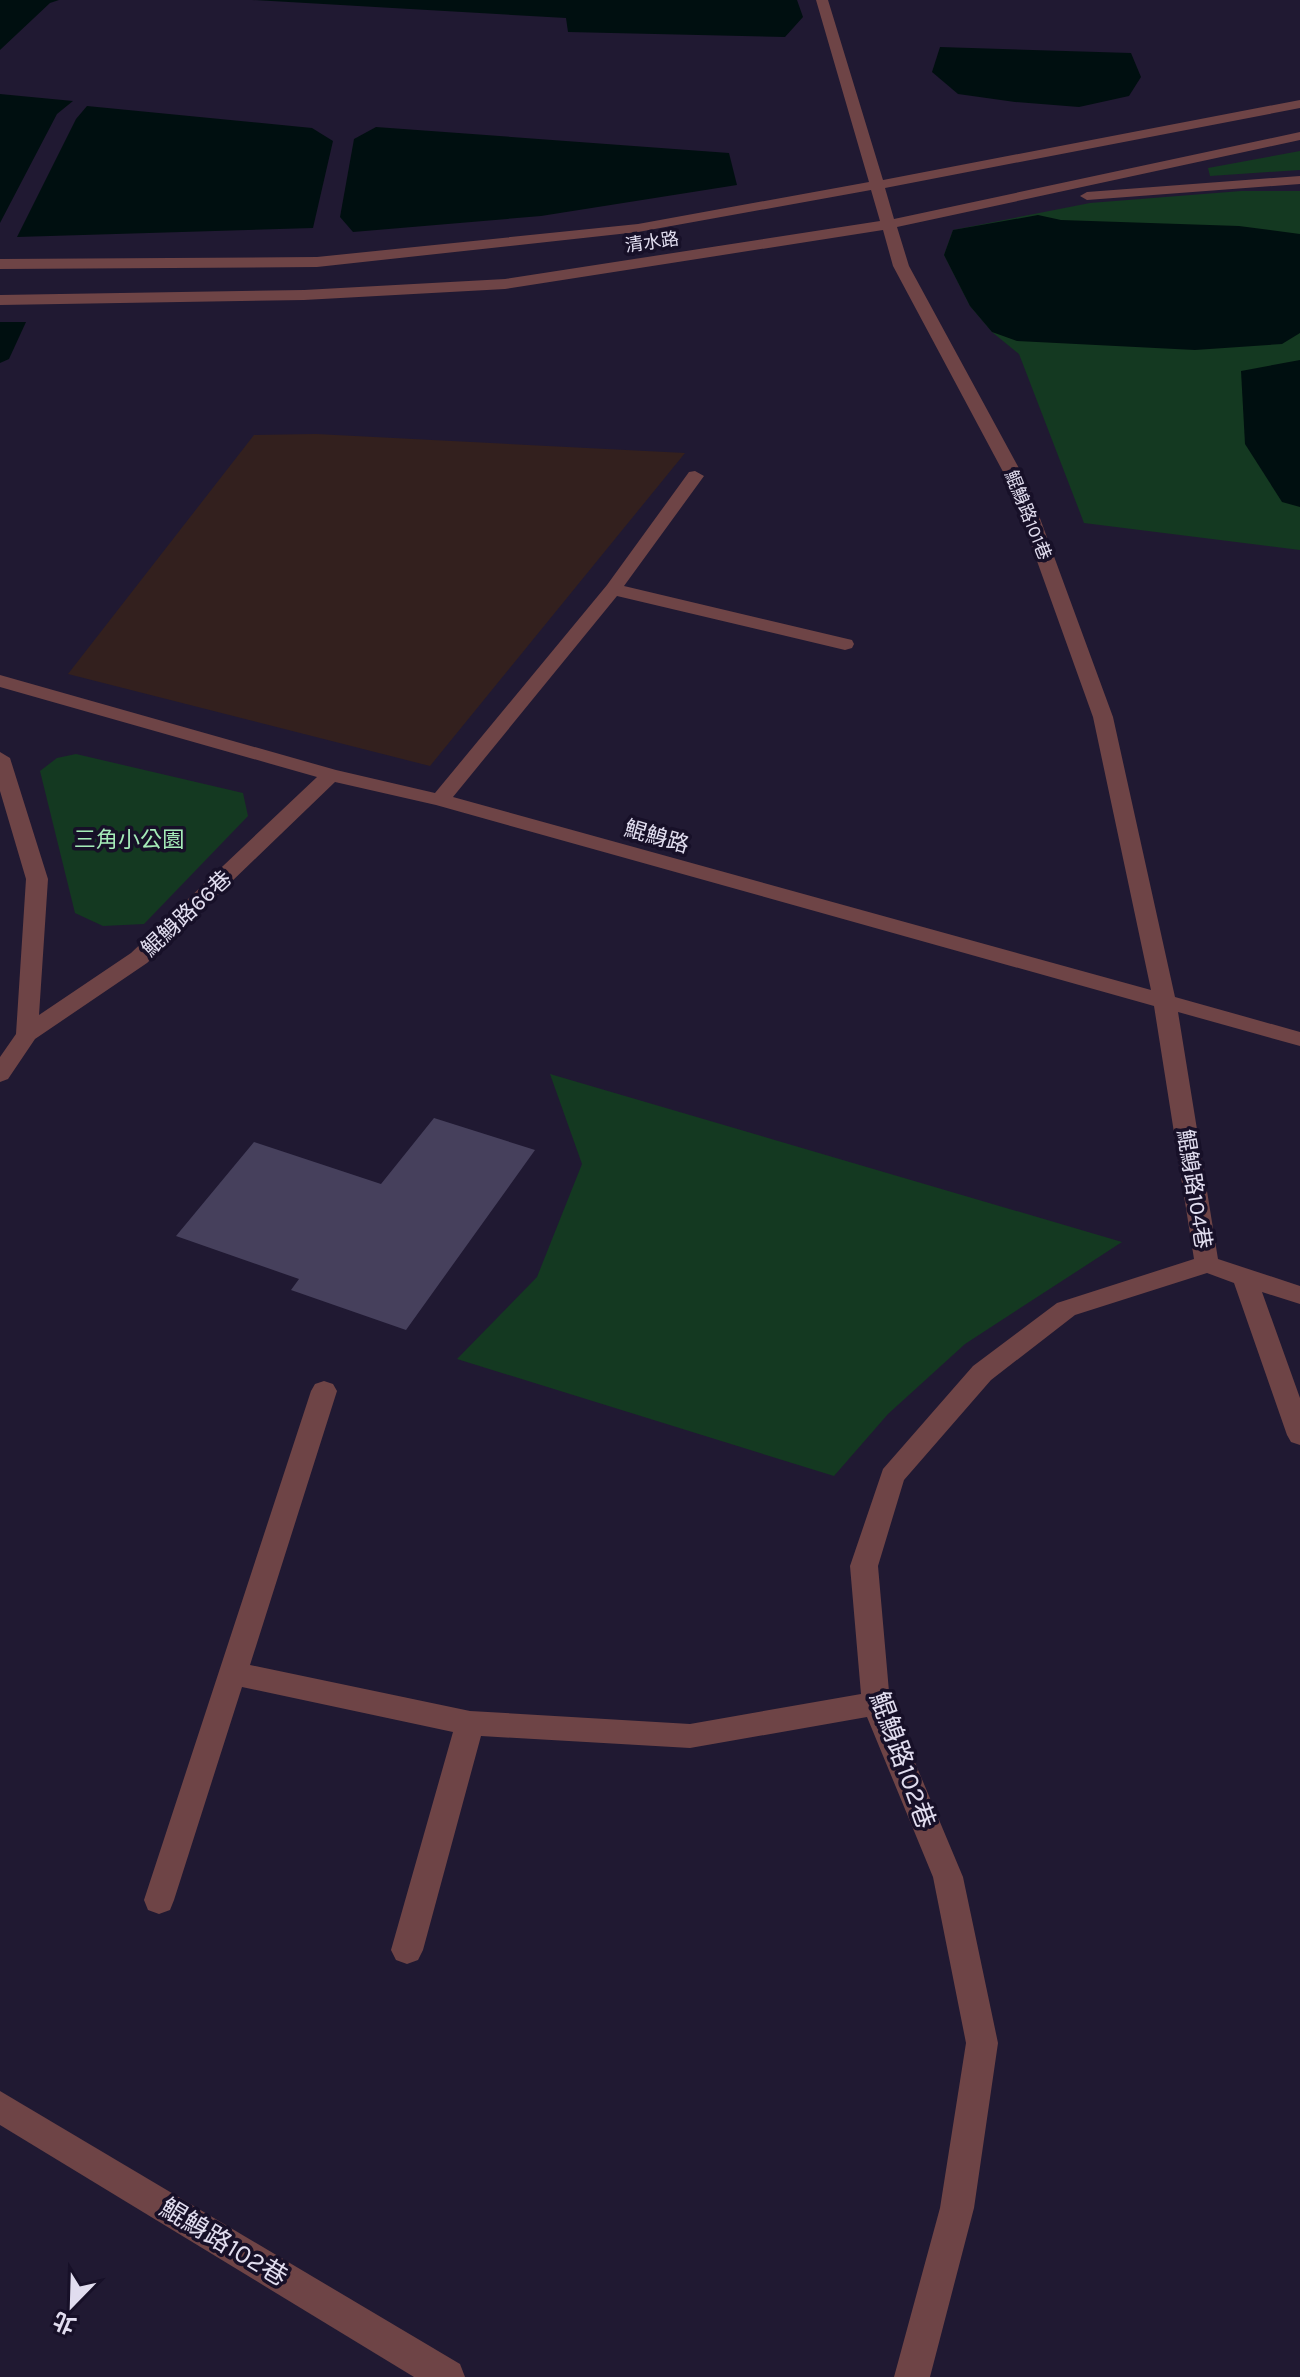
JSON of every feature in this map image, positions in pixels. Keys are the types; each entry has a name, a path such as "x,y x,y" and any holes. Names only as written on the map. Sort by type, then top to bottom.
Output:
{"street":[{"name":"鯤鯓路101巷","path":"822,0 879,183 901,266 1018,483 1103,717 1165,1003"},
{"name":"清水路","path":"0,264 317,262 638,228 1300,104"},
{"name":"清水路","path":"0,300 304,295 505,284 890,224 1300,136"},
{"path":"890,224 1119,192 1300,180"},
{"path":"440,800 613,589 695,476"},
{"path":"613,589 845,644"},
{"name":"鯤鯓路","path":"0,681 331,775 440,800 1300,1039"},
{"path":"0,758 37,879 27,1034"},
{"name":"鯤鯓路66巷","path":"0,1074 27,1034 139,958 331,775"},
{"name":"鯤鯓路104巷","path":"1165,1003 1207,1264 1300,1295"},
{"name":"鯤鯓路102巷","path":"912,2377 957,2208 982,2043 948,1877 876,1703 864,1566 892,1476 982,1373 1066,1309 1207,1264"},
{"path":"1244,1277 1300,1435"},
{"path":"159,1900 324,1391"},
{"path":"233,1673 470,1723 690,1736 876,1703"},
{"path":"407,1950 470,1723"},
{"name":"鯤鯓路102巷","path":"0,2107 447,2377"}],"shaded area":[{"path":"0,0 59,0 50,3 0,50"},
{"path":"252,0 797,0 803,17 785,37 568,32 566,18"},
{"path":"940,47 1131,53 1141,77 1129,96 1079,107 958,94 932,72"},
{"path":"0,94 73,101 57,114 0,223"},
{"path":"87,106 312,128 333,141 313,228 17,237 76,119"},
{"path":"376,127 729,153 737,185 541,216 353,232 340,217 354,139"},
{"path":"1038,215 1061,220 1239,226 1300,234 1300,333 1282,344 1195,350 1017,341 992,332 970,306 944,255 953,230"},
{"path":"0,322 26,322 9,359 0,363"},
{"path":"1300,360 1300,507 1282,502 1245,444 1241,371"},
{"path":"316,434 685,453 430,766 68,674 254,435"}],"green space":[{"path":"1300,151 1300,170 1210,176 1208,168"},
{"path":"1241,191 1300,191 1300,550 1084,523 1019,354 992,332 970,306 944,255 953,230 1090,203"},
{"name":"三角小公園","path":"76,754 243,793 248,816 144,924 103,926 75,913 40,771 57,758"},
{"path":"550,1074 1122,1242 965,1344 888,1414 834,1476 457,1359 537,1277 582,1164"}],"building":[{"path":"434,1118 535,1150 406,1330 291,1290 299,1279 176,1236 254,1142 381,1184"}]}
